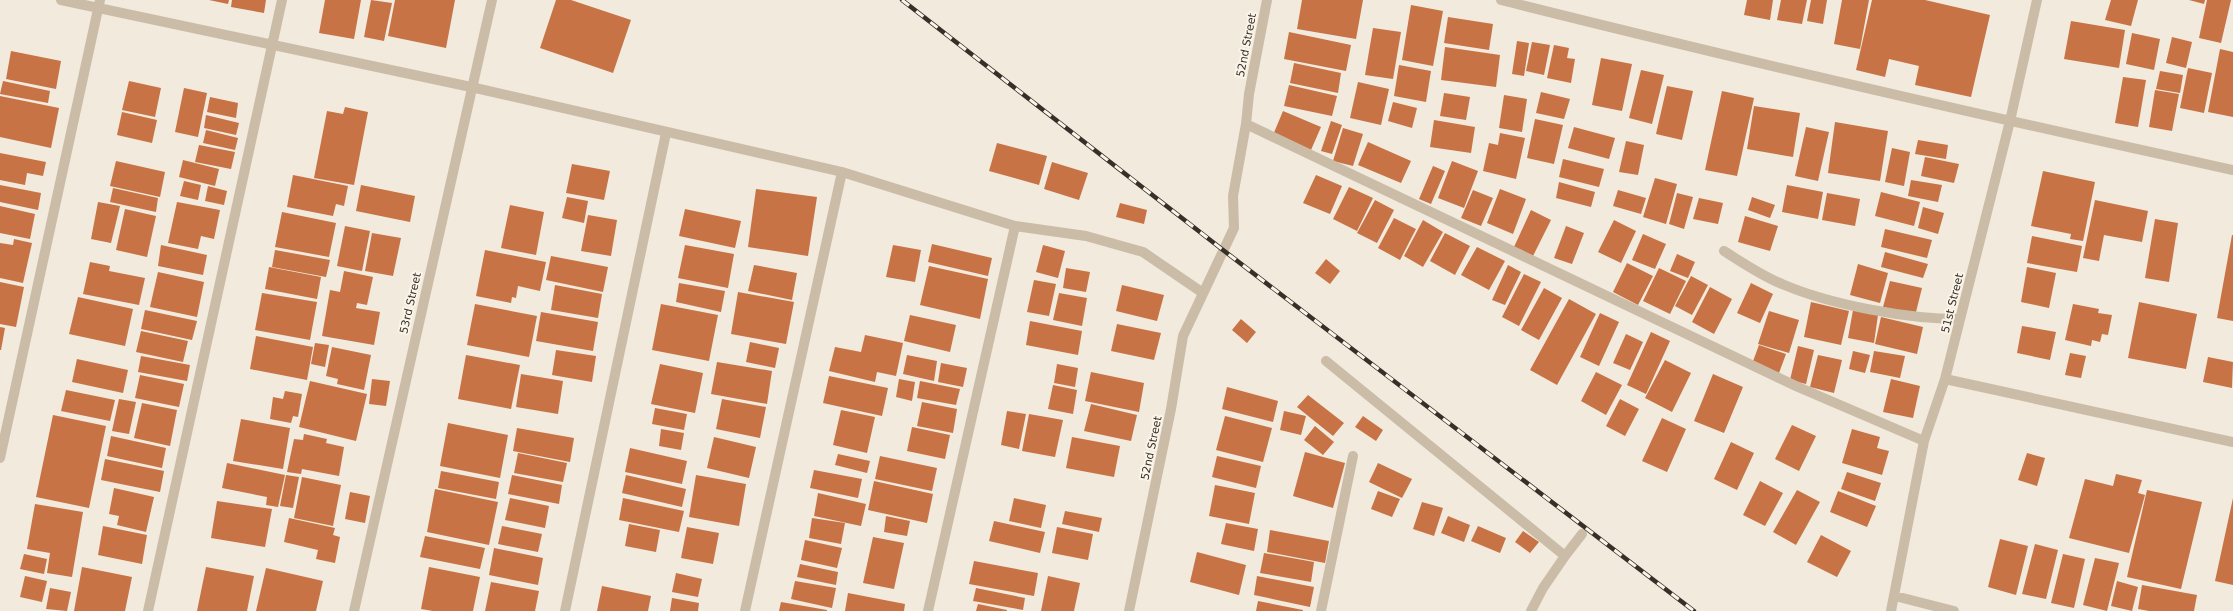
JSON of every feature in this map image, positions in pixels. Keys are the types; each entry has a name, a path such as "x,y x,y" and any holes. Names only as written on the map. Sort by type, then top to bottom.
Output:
{"street":[{"path":"62,0 99,4 271,46 471,87 666,133 842,172 1015,226 1086,236 1143,252 1203,293"},
{"path":"148,611 282,0"},
{"name":"53rd Street","path":"354,611 471,87 492,0"},
{"name":"52nd Street","path":"1130,611 1171,409 1183,336 1234,228 1233,196 1246,124 1249,94 1267,0"},
{"path":"1501,0 1678,45 2233,170"},
{"name":"51st Street","path":"1891,611 1924,442 1945,379 2010,121 2037,0"},
{"path":"0,458 99,4"},
{"path":"1246,124 1798,387 1924,442"},
{"path":"565,611 666,133"},
{"path":"745,611 842,172"},
{"path":"928,611 1015,226"},
{"path":"1724,251 1778,282 1824,298 1926,319 1960,319"},
{"path":"1326,361 1565,556"},
{"path":"1945,379 2233,442"},
{"path":"1321,611 1353,456"},
{"path":"1532,611 1543,588 1582,534"},
{"path":"1895,596 1954,611"}],"building":[{"path":"209,0 229,0 228,4"},
{"path":"232,0 266,0 264,13 231,7"},
{"path":"325,0 361,0 354,39 319,33"},
{"path":"371,0 392,3 384,41 364,37"},
{"path":"395,0 455,0 446,48 388,36"},
{"path":"556,0 571,0 631,20 613,73 540,48"},
{"path":"1302,0 1363,0 1356,39 1297,29"},
{"path":"1747,0 1773,0 1770,20 1744,15"},
{"path":"1781,0 1807,0 1802,24 1777,20"},
{"path":"1811,0 1827,0 1823,24 1807,21"},
{"path":"1842,0 1869,0 1860,49 1834,44"},
{"path":"1872,0 1925,0 1990,15 1971,97 1915,85 1919,66 1889,59 1885,77 1856,70"},
{"path":"2111,0 2138,0 2131,26 2105,20"},
{"path":"2189,0 2205,0 2204,4"},
{"path":"2207,0 2231,0 2221,43 2199,38"},
{"path":"1411,5 1443,11 1433,66 1402,60"},
{"path":"1448,17 1493,24 1489,50 1444,43"},
{"path":"2071,21 2125,30 2119,68 2064,59"},
{"path":"1373,28 1401,32 1393,79 1365,75"},
{"path":"1289,32 1351,45 1346,71 1284,59"},
{"path":"2132,33 2160,39 2154,70 2126,64"},
{"path":"2172,37 2192,42 2186,68 2166,63"},
{"path":"1517,41 1529,43 1524,76 1512,74"},
{"path":"1532,42 1550,45 1544,75 1526,71"},
{"path":"1554,45 1569,48 1567,58 1575,59 1571,83 1547,78"},
{"path":"1445,47 1500,55 1496,87 1441,80"},
{"path":"2220,49 2233,52 2233,117 2208,112"},
{"path":"11,51 61,61 56,89 6,79"},
{"path":"1601,58 1632,64 1622,111 1592,105"},
{"path":"1294,63 1341,73 1338,93 1290,83"},
{"path":"1399,65 1431,71 1426,102 1394,96"},
{"path":"2188,68 2212,73 2204,113 2180,108"},
{"path":"1641,70 1664,75 1652,124 1629,118"},
{"path":"2160,71 2183,75 2180,93 2156,89"},
{"path":"2123,77 2146,80 2138,127 2115,123"},
{"path":"3,81 50,91 48,103 0,94"},
{"path":"129,81 161,88 155,117 122,110"},
{"path":"1358,82 1389,89 1381,125 1350,118"},
{"path":"1289,85 1337,96 1332,116 1284,106"},
{"path":"1667,86 1693,91 1682,140 1656,134"},
{"path":"184,88 207,93 198,137 175,132"},
{"path":"2155,90 2179,94 2172,131 2149,127"},
{"path":"1722,91 1754,98 1737,176 1705,170"},
{"path":"1541,92 1570,99 1564,119 1536,113"},
{"path":"1444,93 1470,97 1466,120 1440,116"},
{"path":"1504,95 1527,99 1522,132 1499,128"},
{"path":"0,96 59,108 51,148 0,137"},
{"path":"210,97 238,103 236,118 207,112"},
{"path":"1393,102 1417,108 1412,128 1388,121"},
{"path":"1754,106 1800,113 1793,157 1747,149"},
{"path":"345,107 368,112 354,185 314,178 327,111 343,114"},
{"path":"1283,111 1321,127 1311,150 1273,135"},
{"path":"122,112 157,120 152,143 117,135"},
{"path":"206,115 239,123 236,135 204,128"},
{"path":"1535,119 1563,125 1554,164 1527,158"},
{"path":"1434,120 1475,127 1471,153 1430,147"},
{"path":"1331,121 1342,125 1332,154 1321,151"},
{"path":"1835,122 1888,131 1880,181 1828,173"},
{"path":"1574,127 1615,138 1609,159 1568,148"},
{"path":"1806,127 1829,132 1818,181 1795,176"},
{"path":"1343,128 1363,134 1353,166 1333,161"},
{"path":"206,130 238,138 235,150 203,143"},
{"path":"1500,133 1525,138 1516,179 1483,171 1489,143 1498,145"},
{"path":"1918,140 1948,145 1946,159 1915,154"},
{"path":"1626,141 1644,145 1638,175 1619,172"},
{"path":"1368,142 1411,161 1401,183 1358,165"},
{"path":"997,143 1047,156 1039,185 989,171"},
{"path":"199,145 235,152 231,169 195,162"},
{"path":"1892,148 1910,152 1904,186 1885,182"},
{"path":"0,153 46,162 43,176 27,173 25,185 0,180"},
{"path":"1925,157 1959,164 1954,183 1921,176"},
{"path":"1563,159 1604,169 1599,187 1559,177"},
{"path":"183,160 219,169 215,186 179,177"},
{"path":"116,161 165,172 160,197 110,186"},
{"path":"1452,161 1478,171 1464,208 1438,198"},
{"path":"1052,162 1088,173 1079,200 1044,189"},
{"path":"572,164 610,171 604,200 566,193"},
{"path":"1433,166 1445,171 1431,204 1419,199"},
{"path":"2043,171 2095,182 2083,241 2070,239 2071,234 2031,226"},
{"path":"293,175 348,186 344,206 336,204 333,216 287,207"},
{"path":"1316,175 1342,186 1330,214 1303,203"},
{"path":"1655,178 1677,184 1666,224 1643,217"},
{"path":"1911,180 1942,185 1938,202 1908,196"},
{"path":"184,181 201,185 198,200 180,196"},
{"path":"1559,182 1595,192 1591,207 1556,198"},
{"path":"0,185 41,193 38,210 0,202"},
{"path":"361,185 415,196 410,222 356,211"},
{"path":"1787,185 1823,192 1818,219 1782,212"},
{"path":"208,186 227,191 224,205 205,201"},
{"path":"1349,187 1373,198 1357,231 1333,219"},
{"path":"113,188 158,198 156,212 110,202"},
{"path":"756,189 817,197 808,256 748,247"},
{"path":"1500,189 1526,199 1513,234 1487,223"},
{"path":"1473,190 1493,198 1481,226 1461,218"},
{"path":"1618,190 1646,198 1641,214 1613,206"},
{"path":"1881,192 1920,202 1914,226 1875,216"},
{"path":"1677,193 1693,197 1684,229 1669,224"},
{"path":"1827,193 1860,199 1855,226 1822,220"},
{"path":"567,197 588,201 584,223 562,218"},
{"path":"1752,197 1775,205 1770,218 1748,210"},
{"path":"1699,198 1723,203 1718,224 1693,219"},
{"path":"1375,200 1394,210 1377,243 1357,233"},
{"path":"2095,200 2148,211 2142,242 2104,235 2099,261 2083,258"},
{"path":"98,202 120,206 111,243 91,239"},
{"path":"177,202 220,210 214,239 201,236 198,249 168,243"},
{"path":"1120,203 1147,210 1144,224 1116,217"},
{"path":"510,205 544,212 536,255 501,248"},
{"path":"0,206 35,214 30,239 0,233"},
{"path":"1923,207 1944,213 1938,234 1918,228"},
{"path":"125,209 156,216 147,257 116,250"},
{"path":"685,209 741,221 735,248 679,236"},
{"path":"1531,210 1551,220 1533,256 1514,247"},
{"path":"282,212 336,223 329,257 275,247"},
{"path":"588,215 617,220 611,256 581,251"},
{"path":"1745,216 1778,226 1770,251 1738,242"},
{"path":"1394,218 1416,229 1400,260 1378,248"},
{"path":"2155,219 2178,223 2169,282 2145,278"},
{"path":"1423,220 1443,232 1423,267 1404,256"},
{"path":"1614,220 1636,231 1621,263 1598,252"},
{"path":"345,226 370,231 362,271 337,266"},
{"path":"1566,226 1584,233 1572,264 1554,258"},
{"path":"1885,229 1932,240 1927,258 1881,247"},
{"path":"372,233 401,238 393,276 365,271"},
{"path":"1445,233 1470,246 1455,275 1430,261"},
{"path":"1643,234 1666,244 1655,269 1632,260"},
{"path":"2233,235 2233,321 2217,318"},
{"path":"2032,236 2082,246 2077,272 2027,263"},
{"path":"14,239 32,243 23,283 0,278 0,243 13,245"},
{"path":"932,244 992,258 988,276 928,262"},
{"path":"161,245 207,255 203,275 158,266"},
{"path":"685,245 734,254 728,288 678,278"},
{"path":"893,245 921,250 915,282 886,277"},
{"path":"1043,245 1065,251 1058,278 1036,272"},
{"path":"1477,247 1505,261 1489,290 1461,275"},
{"path":"275,250 330,260 326,277 272,267"},
{"path":"485,250 546,262 540,291 518,286 516,298 512,297 511,303 476,296"},
{"path":"1885,252 1928,264 1923,278 1881,267"},
{"path":"1677,254 1695,262 1688,278 1670,271"},
{"path":"551,256 608,267 603,292 546,280"},
{"path":"1326,259 1340,271 1330,284 1315,273"},
{"path":"90,262 110,266 109,271 145,278 139,305 83,294"},
{"path":"1627,263 1653,276 1638,305 1613,292"},
{"path":"1858,264 1888,273 1880,303 1850,295"},
{"path":"754,265 797,273 792,300 748,291"},
{"path":"1508,265 1521,272 1505,305 1492,300"},
{"path":"929,266 988,279 980,319 920,305"},
{"path":"269,267 321,277 317,299 265,289"},
{"path":"2027,267 2056,273 2049,308 2021,302"},
{"path":"1066,268 1090,272 1086,292 1063,288"},
{"path":"1659,268 1686,281 1670,314 1643,301"},
{"path":"344,271 373,277 367,305 357,303 356,308 380,312 374,345 322,336 330,290 340,292"},
{"path":"158,272 204,282 197,317 150,307"},
{"path":"1524,274 1541,282 1519,326 1502,317"},
{"path":"1691,276 1708,285 1692,315 1675,306"},
{"path":"1034,280 1056,284 1049,316 1027,312"},
{"path":"1890,281 1922,288 1915,316 1883,307"},
{"path":"0,282 24,287 16,327 0,324"},
{"path":"679,283 725,291 721,312 676,302"},
{"path":"1751,283 1773,294 1760,323 1737,313"},
{"path":"555,285 602,294 598,318 551,310"},
{"path":"1122,285 1164,295 1157,321 1116,311"},
{"path":"1710,287 1732,299 1714,334 1692,322"},
{"path":"1544,288 1562,298 1539,340 1521,330"},
{"path":"738,292 794,302 786,344 731,334"},
{"path":"262,293 317,302 310,340 255,330"},
{"path":"1059,293 1087,298 1082,326 1053,320"},
{"path":"78,297 133,309 125,346 69,334"},
{"path":"1569,299 1596,314 1557,385 1530,370"},
{"path":"1811,302 1849,311 1841,345 1804,337"},
{"path":"2139,302 2197,314 2186,369 2128,358"},
{"path":"475,304 537,316 529,357 467,345"},
{"path":"661,304 718,315 709,361 652,350"},
{"path":"2073,304 2099,309 2098,313 2112,315 2108,335 2102,334 2100,342 2092,340 2091,346 2065,340"},
{"path":"145,310 197,321 192,340 141,329"},
{"path":"1853,310 1878,315 1874,343 1848,338"},
{"path":"1769,311 1799,320 1789,353 1758,344"},
{"path":"541,312 598,322 593,351 536,341"},
{"path":"1600,313 1619,322 1599,366 1580,357"},
{"path":"910,315 956,325 950,352 904,341"},
{"path":"1881,317 1923,327 1917,354 1875,344"},
{"path":"1241,319 1256,332 1247,343 1232,330"},
{"path":"1030,321 1082,331 1078,355 1026,345"},
{"path":"1117,324 1161,333 1154,360 1111,351"},
{"path":"2022,326 2056,332 2050,360 2017,353"},
{"path":"0,327 5,328 1,350 0,350"},
{"path":"141,331 188,341 183,362 136,352"},
{"path":"1651,332 1670,341 1646,394 1627,385"},
{"path":"1626,334 1643,342 1630,370 1613,363"},
{"path":"865,335 903,343 896,376 877,372 875,382 829,371 835,347 861,352"},
{"path":"256,336 313,347 307,380 250,369"},
{"path":"750,342 779,348 775,368 746,362"},
{"path":"315,343 329,345 325,367 311,364"},
{"path":"1759,345 1786,354 1779,373 1752,364"},
{"path":"1798,346 1814,350 1806,384 1790,380"},
{"path":"332,347 371,355 364,390 337,384 338,379 326,376"},
{"path":"556,350 596,356 592,382 552,375"},
{"path":"1853,351 1870,355 1865,373 1849,369"},
{"path":"1874,351 1905,356 1900,378 1870,372"},
{"path":"2070,353 2086,356 2081,378 2065,375"},
{"path":"466,355 520,365 511,409 458,399"},
{"path":"907,355 937,361 934,381 903,374"},
{"path":"1818,355 1842,360 1834,393 1810,387"},
{"path":"141,356 190,365 187,381 138,372"},
{"path":"2208,357 2233,362 2232,388 2203,382"},
{"path":"77,359 128,370 123,393 72,382"},
{"path":"1665,360 1691,373 1672,412 1645,398"},
{"path":"717,362 772,371 767,404 711,394"},
{"path":"941,363 967,368 963,387 938,382"},
{"path":"660,364 703,373 695,413 651,404"},
{"path":"1057,364 1078,368 1075,387 1054,383"},
{"path":"1091,372 1144,383 1139,412 1085,401"},
{"path":"1596,372 1622,385 1606,415 1581,401"},
{"path":"521,374 563,381 558,414 516,407"},
{"path":"1713,374 1743,387 1724,433 1694,421"},
{"path":"140,375 184,384 179,407 135,398"},
{"path":"829,376 888,388 882,416 823,403"},
{"path":"372,379 390,381 386,406 369,404"},
{"path":"899,379 915,382 912,401 896,397"},
{"path":"1891,379 1920,386 1913,418 1883,412"},
{"path":"310,381 367,394 356,441 299,427"},
{"path":"920,381 960,389 956,405 917,398"},
{"path":"1053,385 1077,390 1073,414 1048,409"},
{"path":"1227,387 1278,401 1273,422 1222,409"},
{"path":"66,390 115,400 110,421 61,411"},
{"path":"285,391 302,394 298,417 293,416 291,423 270,419 273,397 283,399"},
{"path":"1308,395 1344,423 1333,436 1297,407"},
{"path":"119,399 136,402 129,434 112,431"},
{"path":"722,399 766,407 760,438 716,429"},
{"path":"1620,399 1639,409 1625,436 1606,426"},
{"path":"922,402 957,409 953,433 917,426"},
{"path":"142,403 177,410 170,446 134,438"},
{"path":"1091,404 1137,415 1131,441 1084,431"},
{"path":"655,408 687,414 684,430 652,424"},
{"path":"841,410 875,417 867,453 833,445"},
{"path":"1007,411 1026,414 1019,449 1001,445"},
{"path":"1284,411 1306,416 1301,435 1280,430"},
{"path":"1029,414 1063,420 1055,457 1022,451"},
{"path":"53,415 106,426 89,508 36,497"},
{"path":"1225,416 1272,428 1263,462 1216,450"},
{"path":"1363,416 1383,430 1376,441 1355,427"},
{"path":"1662,418 1686,429 1667,472 1642,461"},
{"path":"241,419 290,428 283,469 233,461"},
{"path":"448,423 508,435 500,478 440,466"},
{"path":"1792,425 1816,436 1799,471 1775,459"},
{"path":"1315,426 1334,442 1323,455 1304,440"},
{"path":"912,427 950,435 945,459 907,451"},
{"path":"517,428 574,438 570,462 513,451"},
{"path":"661,429 684,433 681,450 659,446"},
{"path":"1852,429 1880,437 1877,448 1889,451 1882,475 1842,463"},
{"path":"304,434 327,439 326,443 344,447 339,476 302,469 301,474 287,472 294,439 303,440"},
{"path":"111,436 166,448 162,468 107,456"},
{"path":"714,437 756,447 749,478 707,468"},
{"path":"1072,437 1120,446 1114,477 1066,468"},
{"path":"1731,442 1754,453 1737,490 1714,479"},
{"path":"630,448 687,461 682,484 625,472"},
{"path":"1305,452 1345,463 1333,508 1293,496"},
{"path":"518,453 567,463 563,482 514,473"},
{"path":"2027,453 2045,458 2037,486 2018,480"},
{"path":"838,454 870,461 867,473 835,465"},
{"path":"880,456 937,468 932,491 875,479"},
{"path":"1217,456 1261,466 1256,488 1212,477"},
{"path":"105,459 164,471 160,492 101,480"},
{"path":"227,463 285,475 278,507 266,505 267,497 222,488"},
{"path":"1378,463 1412,479 1402,498 1369,482"},
{"path":"814,470 862,479 858,498 810,488"},
{"path":"441,471 499,482 496,499 438,488"},
{"path":"1847,472 1881,483 1875,501 1841,489"},
{"path":"2116,474 2142,480 2138,493 2145,495 2129,553 2069,538 2085,479 2113,486"},
{"path":"286,475 299,477 293,508 280,506"},
{"path":"512,475 562,485 559,504 508,494"},
{"path":"626,475 686,489 682,507 622,493"},
{"path":"696,475 746,484 739,526 689,517"},
{"path":"302,477 341,485 333,526 294,518"},
{"path":"874,481 933,494 927,523 868,510"},
{"path":"1760,481 1783,493 1765,526 1743,515"},
{"path":"1215,485 1255,493 1249,524 1209,516"},
{"path":"114,488 154,497 146,532 117,525 119,516 109,514"},
{"path":"435,489 498,502 489,545 427,532"},
{"path":"1797,490 1820,502 1796,545 1773,532"},
{"path":"2147,490 2202,502 2181,589 2127,577"},
{"path":"1378,491 1400,499 1392,517 1371,509"},
{"path":"1838,491 1876,506 1867,527 1830,512"},
{"path":"350,492 370,496 365,523 345,519"},
{"path":"818,493 866,504 861,526 814,516"},
{"path":"510,498 549,506 545,528 505,520"},
{"path":"623,498 684,511 679,532 619,520"},
{"path":"1014,498 1046,505 1041,528 1009,521"},
{"path":"2233,498 2233,585 2215,581"},
{"path":"217,501 272,509 265,547 211,538"},
{"path":"1422,502 1443,508 1434,536 1413,529"},
{"path":"35,504 83,512 72,577 47,573 50,553 27,549"},
{"path":"1065,511 1102,518 1099,532 1062,524"},
{"path":"886,516 910,521 907,536 884,532"},
{"path":"1448,516 1470,525 1464,542 1441,533"},
{"path":"289,518 335,528 333,535 340,537 335,563 316,559 318,550 284,542"},
{"path":"812,518 845,523 841,544 809,538"},
{"path":"994,521 1045,532 1040,553 989,541"},
{"path":"1226,523 1258,529 1254,551 1221,544"},
{"path":"629,524 660,530 656,552 625,546"},
{"path":"103,526 147,535 142,564 98,555"},
{"path":"502,526 542,534 538,552 498,544"},
{"path":"1478,526 1506,538 1500,553 1471,541"},
{"path":"687,527 719,533 713,564 681,558"},
{"path":"1057,527 1093,534 1088,560 1052,553"},
{"path":"1270,530 1329,541 1325,563 1267,552"},
{"path":"1523,531 1539,542 1530,553 1515,542"},
{"path":"1821,535 1851,551 1837,577 1807,562"},
{"path":"425,536 485,548 480,569 420,557"},
{"path":"873,537 904,543 894,589 863,583"},
{"path":"2000,539 2028,546 2016,595 1988,587"},
{"path":"805,540 842,548 837,568 801,560"},
{"path":"2035,544 2058,550 2046,599 2022,594"},
{"path":"494,548 543,558 538,585 489,575"},
{"path":"1197,552 1246,565 1239,595 1190,582"},
{"path":"1264,553 1314,562 1311,582 1260,573"},
{"path":"24,554 47,559 44,574 20,569"},
{"path":"2063,554 2085,559 2074,608 2051,603"},
{"path":"2095,558 2119,563 2107,611 2083,605"},
{"path":"974,561 1038,573 1034,596 969,584"},
{"path":"800,564 838,572 836,585 797,577"},
{"path":"82,567 132,577 125,611 74,611"},
{"path":"206,567 254,576 247,611 197,611"},
{"path":"429,567 480,577 473,611 433,611 421,609"},
{"path":"266,568 323,581 316,611 256,611"},
{"path":"676,573 702,579 698,597 672,592"},
{"path":"25,576 47,581 42,602 20,597"},
{"path":"1048,576 1080,583 1074,611 1041,611"},
{"path":"1257,576 1314,587 1310,607 1254,595"},
{"path":"795,581 836,588 832,608 791,599"},
{"path":"2117,581 2138,587 2132,611 2111,606"},
{"path":"491,582 539,591 535,611 485,611"},
{"path":"2142,585 2197,595 2194,611 2149,611 2138,609"},
{"path":"602,586 651,596 648,611 597,611"},
{"path":"50,588 71,592 67,611 46,609"},
{"path":"976,588 1025,598 1023,610 973,601"},
{"path":"848,593 905,604 904,611 845,611"},
{"path":"672,598 699,603 698,611 670,611"},
{"path":"1258,601 1303,610 1303,611 1256,611"},
{"path":"781,602 827,610 827,611 779,611"},
{"path":"978,604 1007,610 1007,611 976,611"}],"railway":[{"path":"902,0 1223,250 1694,611"}]}
